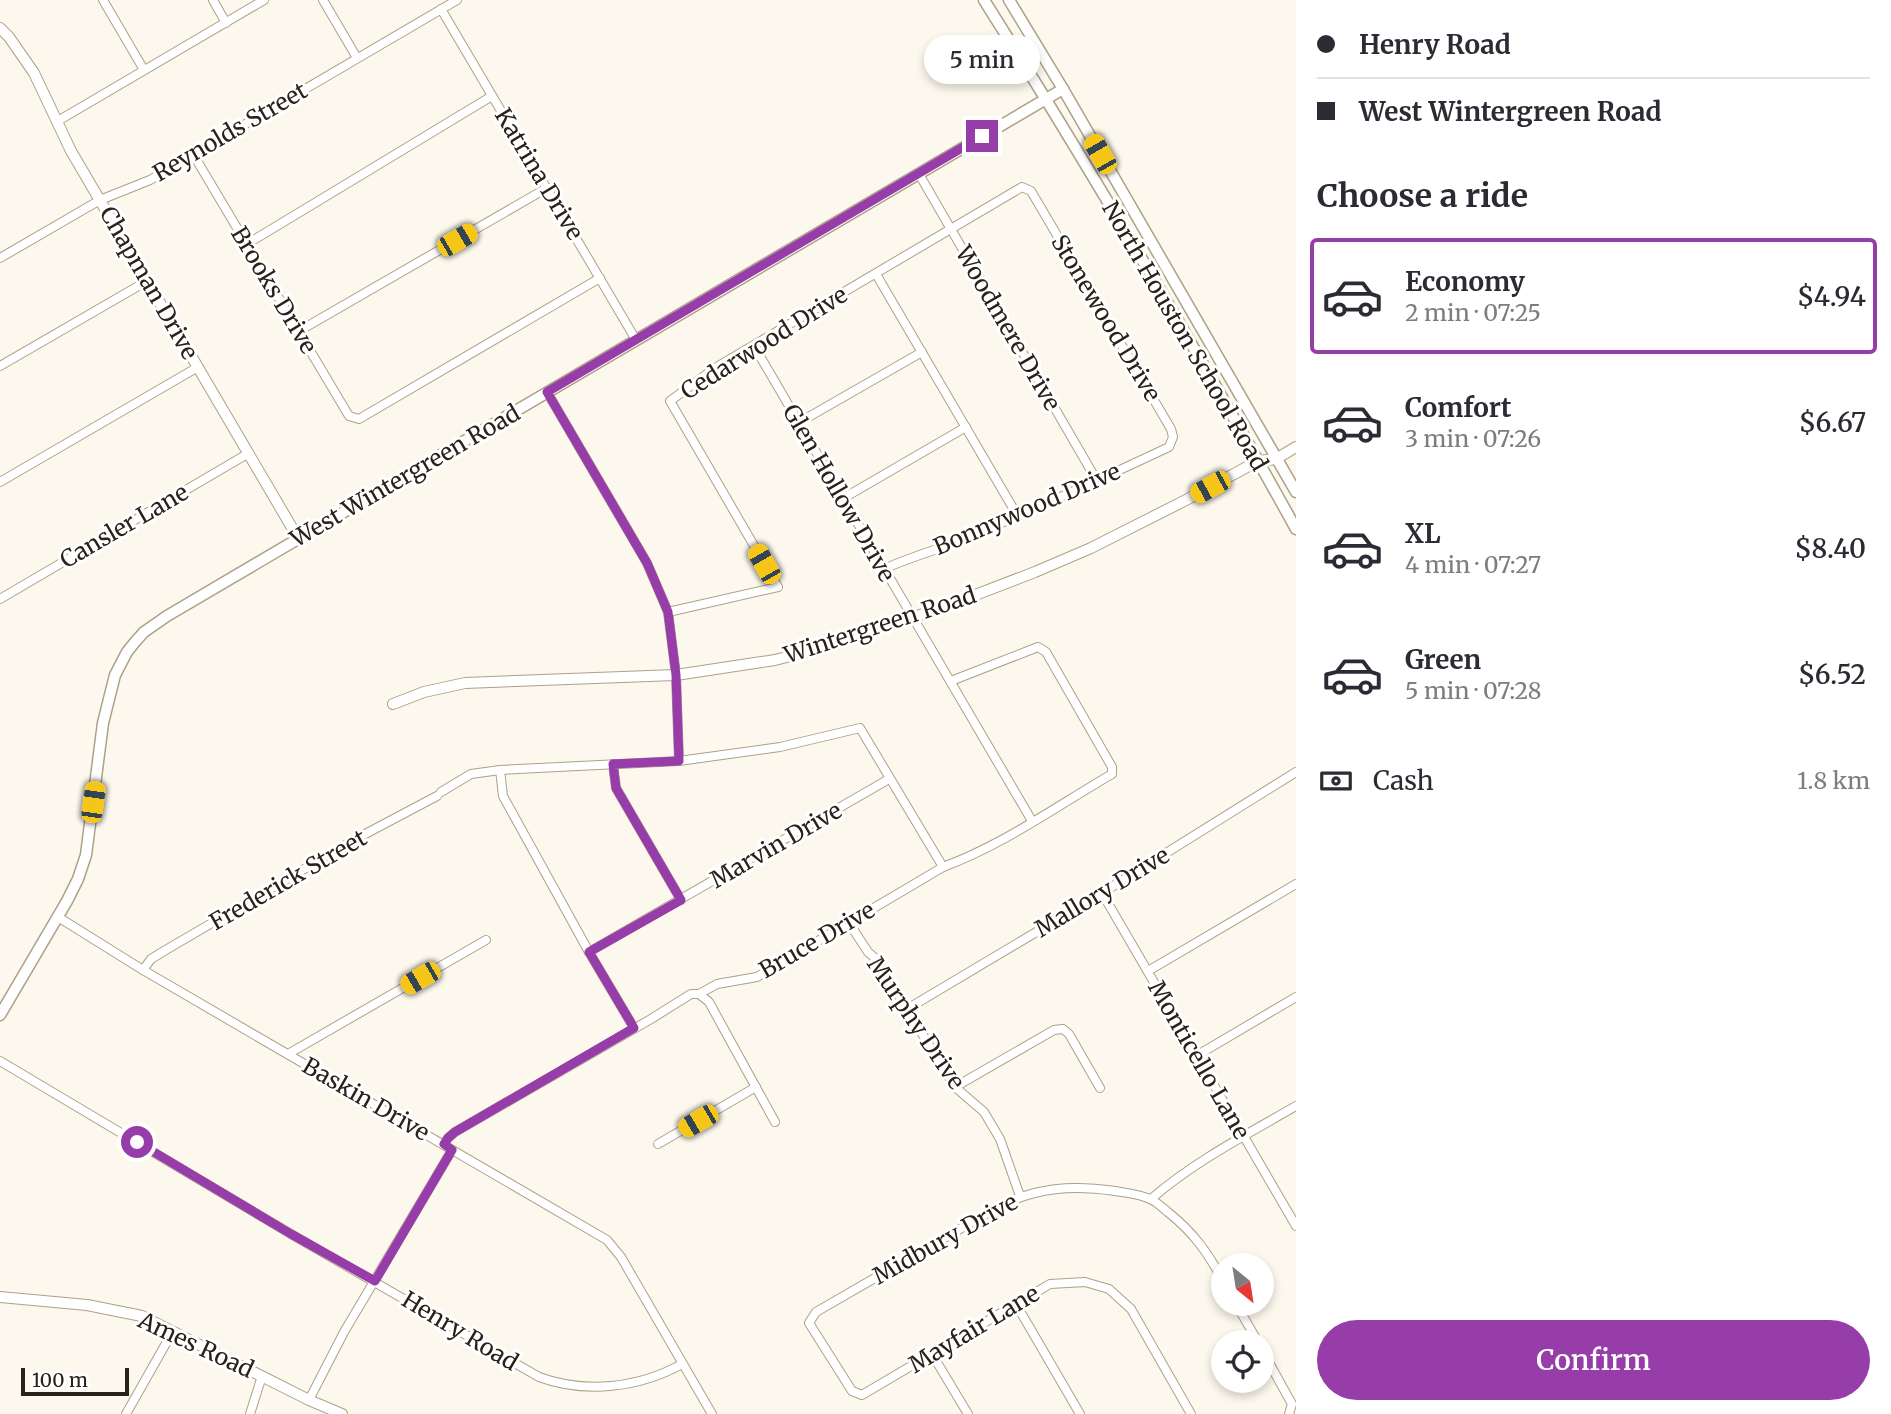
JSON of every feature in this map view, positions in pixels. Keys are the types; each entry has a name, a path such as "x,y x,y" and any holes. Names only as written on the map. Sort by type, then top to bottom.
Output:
{"main road":[{"name":"North Houston School Road","path":"984,0 1046,99 1296,529"},
{"name":"North Houston School Road","path":"1009,0 1296,492"},
{"name":"West Wintergreen Road","path":"0,1015 74,890 86,855 108,698 115,675 127,652 144,632 1063,89"}],"street":[{"path":"103,0 144,70"},
{"path":"213,0 226,23"},
{"path":"56,122 264,0"},
{"path":"323,0 357,58"},
{"name":"Reynolds Street","path":"0,258 100,200 150,180 457,0"},
{"name":"Katrina Drive","path":"441,9 636,340"},
{"name":"Chapman Drive","path":"0,28 15,44 34,73 71,151 299,538"},
{"path":"247,244 492,96"},
{"name":"Brooks Drive","path":"194,154 349,416 359,419 600,278"},
{"name":"Woodmere Drive","path":"919,174 1097,481"},
{"name":"Cedarwood Drive","path":"668,612 778,587 670,401 715,368 1022,187 1031,191"},
{"path":"299,331 547,188"},
{"name":"Stonewood Drive","path":"1031,191 1171,429 1173,437 1169,447"},
{"path":"876,274 1017,515"},
{"path":"0,366 147,281"},
{"name":"Glen Hollow Drive","path":"754,346 1032,821"},
{"path":"798,423 922,352"},
{"path":"0,482 198,367"},
{"path":"547,392 647,563 668,612 676,675 679,761"},
{"path":"842,499 965,427"},
{"name":"Bonnywood Drive","path":"884,569 955,542 1169,447"},
{"path":"1258,461 1276,459 1296,447"},
{"name":"Cansler Lane","path":"0,599 249,453"},
{"name":"Wintergreen Road","path":"393,704 424,692 465,683 676,675 787,657 822,648 912,618 1091,548 1258,461"},
{"name":"Bruce Drive","path":"309,1400 448,1147 448,1138 455,1132 691,994 699,994 717,984 757,977 943,867 968,858 1112,774 1112,767 1042,648 1038,647 951,681"},
{"name":"Frederick Street","path":"143,970 151,959 164,951 471,774 500,770 679,761 780,747 860,728 943,867"},
{"path":"613,764 616,788 681,900"},
{"path":"500,770 503,796 634,1028"},
{"name":"Mallory Drive","path":"907,1010 1296,772"},
{"name":"Marvin Drive","path":"589,952 889,779"},
{"path":"1148,971 1296,884"},
{"name":"Monticello Lane","path":"1102,893 1296,1226"},
{"name":"Baskin Drive","path":"58,917 143,970 595,1232 612,1246 621,1258 712,1414"},
{"name":"Murphy Drive","path":"849,923 868,952 876,959 955,1087 984,1112 1000,1139 1020,1196"},
{"path":"288,1054 486,940"},
{"path":"699,994 709,1002 775,1122"},
{"path":"1196,1056 1296,997"},
{"path":"955,1087 1054,1030 1063,1029 1069,1034 1100,1088"},
{"name":"Henry Road","path":"0,1061 527,1371 549,1380 584,1386 617,1385 656,1376 682,1364"},
{"path":"659,1144 756,1087"},
{"path":"1151,1199 1191,1168 1296,1106"},
{"name":"Midbury Drive","path":"862,1395 852,1391 809,1323 816,1312 1020,1196 1053,1188 1095,1188 1151,1199 1194,1235 1211,1259"},
{"name":"Mayfair Lane","path":"862,1395 1050,1284 1085,1282 1109,1289 1131,1309 1191,1414"},
{"name":"Ames Road","path":"0,1297 48,1300 142,1316 342,1414"},
{"path":"1016,1304 1080,1414"},
{"path":"126,1414 173,1331"},
{"path":"932,1354 968,1414"},
{"path":"1274,1372 1292,1404 1289,1414"},
{"path":"250,1414 262,1376"}],"route":[{"path":"137,1142 375,1281 452,1150 444,1144 448,1138 634,1028 589,952 681,900 616,788 613,764 679,761 676,675 668,612 647,563 547,392 982,136"}]}
